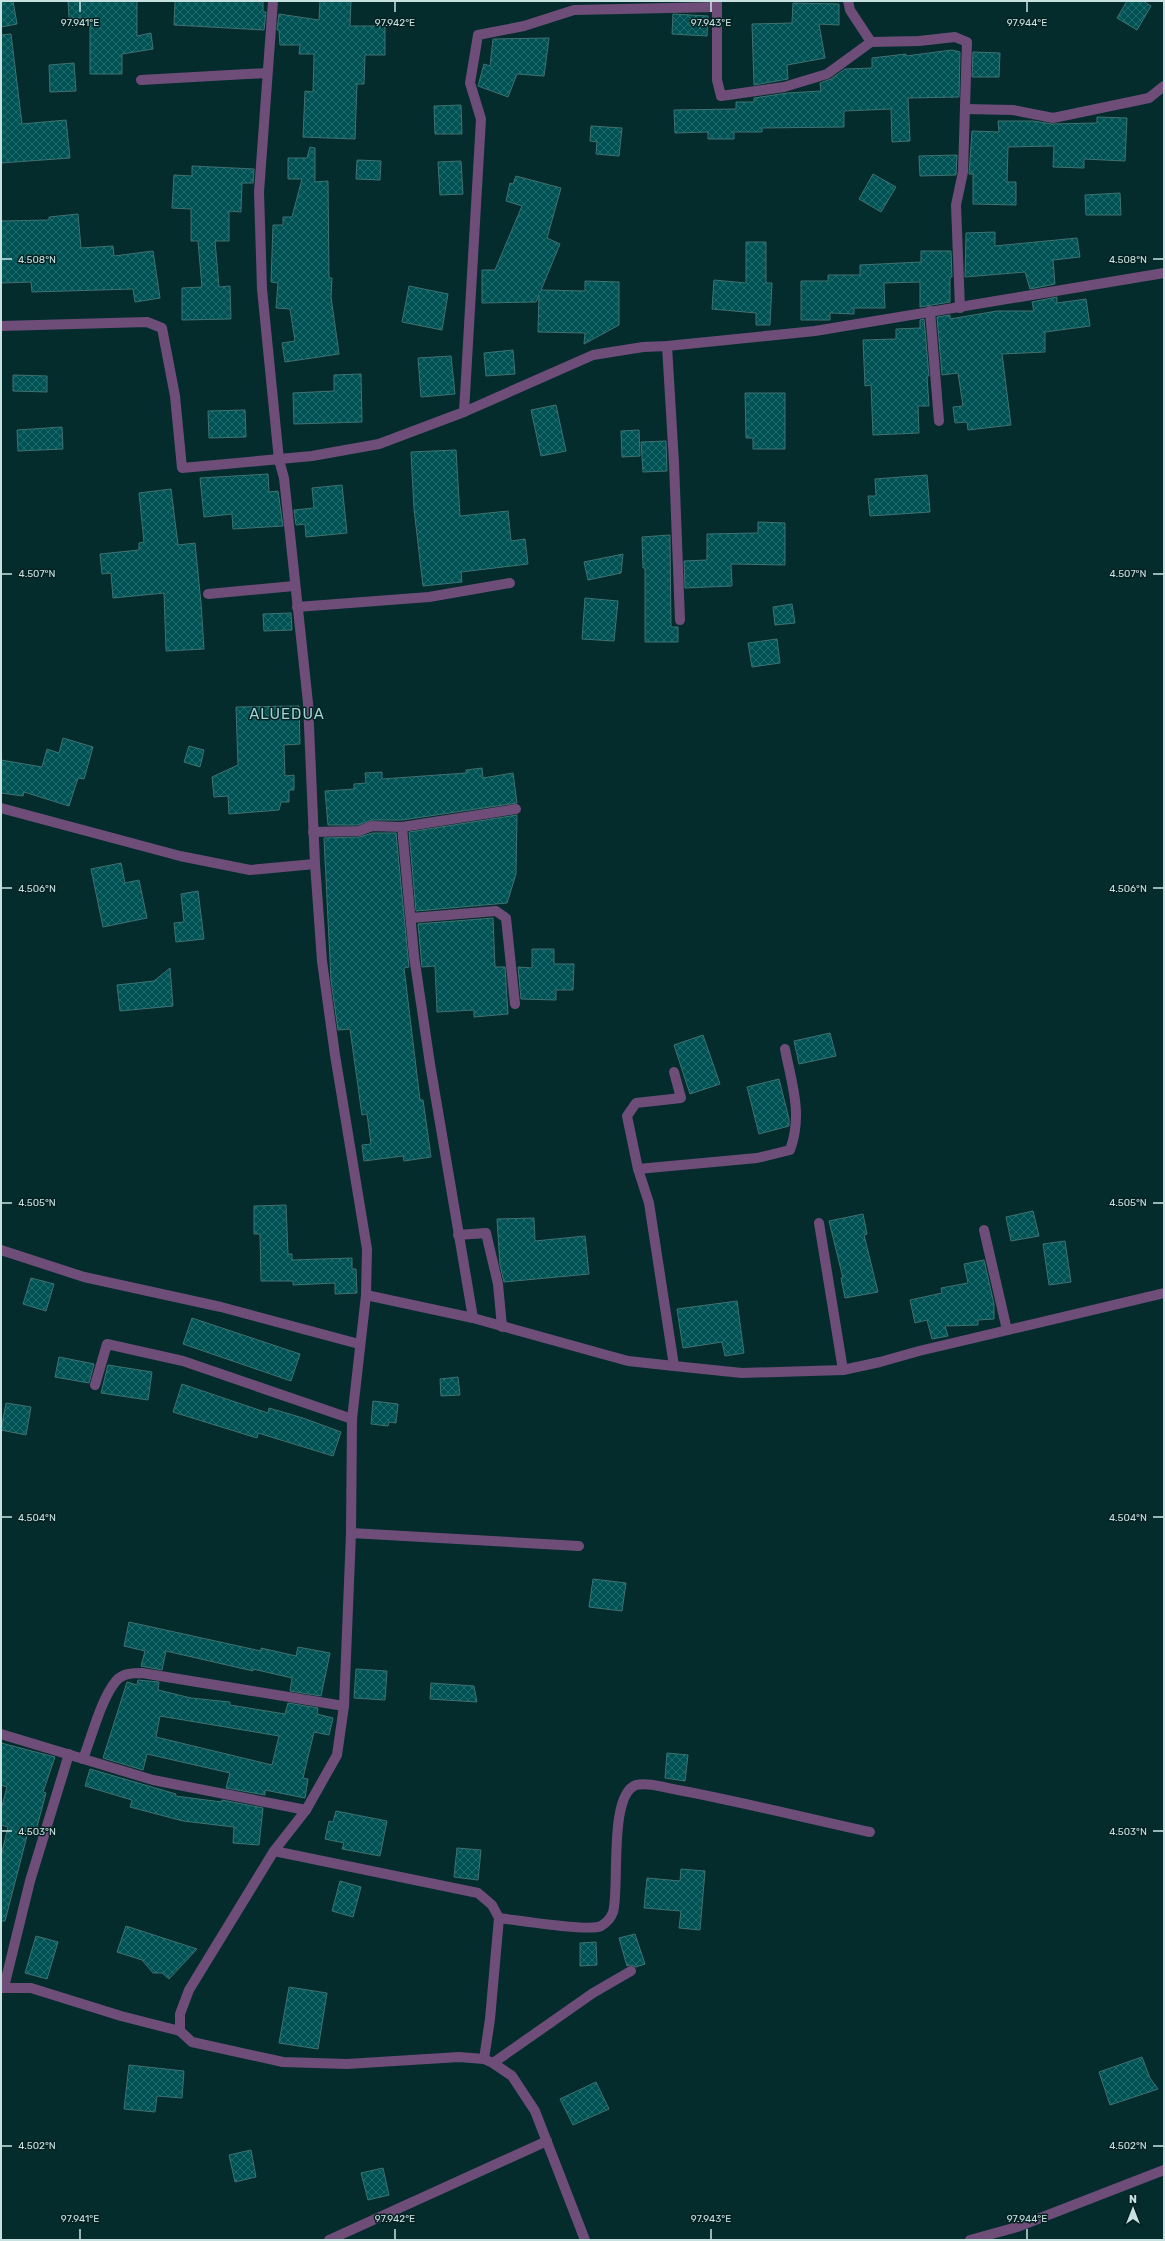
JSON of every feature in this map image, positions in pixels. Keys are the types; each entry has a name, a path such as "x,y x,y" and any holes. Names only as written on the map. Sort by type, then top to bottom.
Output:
{"street":[{"path":"180,2031 180,2014 189,1990 274,1851 306,1810 337,1755 344,1706 351,1533 352,1419 359,1344 366,1295 367,1249 334,1047 322,961 313,832 308,703 294,586 284,478 279,460 262,289 259,192 273,1"},
{"path":"848,1 850,10 871,42"},
{"path":"464,412 481,119 470,83 478,35 524,26 574,6 717,4 717,80 721,96 784,86 827,74 871,42 919,41 955,38 967,42 963,172 956,205 960,308"},
{"path":"140,80 267,73"},
{"path":"965,109 1013,110 1053,118 1149,98 1164,86"},
{"path":"1,326 147,322 162,328 175,396 182,468 279,460 379,444 464,412 593,355 643,347 667,346 815,331 1164,273"},
{"path":"930,311 939,421"},
{"path":"667,346 674,462 680,620"},
{"path":"297,606 429,597 510,583"},
{"path":"208,594 294,586"},
{"path":"1,808 180,856 250,870 315,864"},
{"path":"313,832 360,831 372,826 402,827 516,809"},
{"path":"402,827 411,918 430,1064 473,1318"},
{"path":"411,918 496,911 506,918 515,1004"},
{"path":"638,1169 757,1158 790,1150 795,1136 797,1112 785,1049"},
{"path":"674,1072 681,1098 636,1103 627,1116 638,1169 649,1203 674,1366"},
{"path":"819,1223 843,1370"},
{"path":"984,1230 1007,1330"},
{"path":"458,1235 486,1234 498,1284 502,1326"},
{"path":"1,1250 84,1278 221,1307 359,1344"},
{"path":"366,1295 473,1318 628,1361 742,1373 843,1370 1164,1293"},
{"path":"95,1385 107,1344 183,1361 352,1419"},
{"path":"351,1533 579,1546"},
{"path":"83,1758 107,1697 117,1680 128,1673 142,1673 344,1706"},
{"path":"1,1734 153,1780 306,1810"},
{"path":"69,1754 30,1881 2,1988 31,1988 121,2016 180,2031 192,2042 283,2062 348,2064 459,2057 489,2061 512,2076 523,2090 535,2111 585,2240"},
{"path":"499,1918 535,1924 597,1928 607,1922 613,1912 616,1852 622,1805 626,1792 636,1785 650,1785 714,1797 870,1832"},
{"path":"274,1851 478,1893 492,1905 499,1918 491,2012 489,2061"},
{"path":"489,2061 593,1993 632,1971"},
{"path":"329,2240 547,2142"},
{"path":"970,2240 1017,2227 1164,2170"}],"building":[{"path":"1,1 13,1 17,24 1,27"},
{"path":"68,1 137,1 137,36 151,33 153,49 122,54 122,74 90,74 90,18 69,18"},
{"path":"175,1 263,1 263,12 266,12 264,30 174,25"},
{"path":"320,1 351,1 350,26 385,26 385,55 365,55 364,84 357,84 355,139 303,137 305,91 313,92 314,54 299,54 300,45 280,45 279,30 277,30 279,14 319,20"},
{"path":"1127,1 1143,1 1151,6 1137,30 1117,18"},
{"path":"793,3 839,4 839,25 819,24 825,58 787,65 788,79 754,85 752,24 792,23"},
{"path":"673,14 708,16 707,36 672,34"},
{"path":"11,34 22,124 66,120 70,158 1,163 1,35"},
{"path":"549,38 544,76 517,74 508,97 478,86 484,64 490,66 493,39"},
{"path":"952,50 960,52 959,97 908,98 910,141 892,142 891,109 844,111 844,127 762,128 762,132 734,132 734,139 708,139 708,132 675,133 674,110 736,109 736,102 754,102 754,98 788,93 821,91 820,83 831,79 845,69 872,68 872,58 906,54 906,56"},
{"path":"973,52 1000,53 999,77 972,77"},
{"path":"74,63 76,91 50,92 49,65"},
{"path":"461,105 462,134 435,134 434,106"},
{"path":"1097,117 1127,118 1125,161 1084,159 1084,168 1053,167 1054,146 1008,147 1007,182 1016,182 1016,205 973,204 973,174 969,174 972,131 999,132 998,121 1033,121 1052,124 1097,123"},
{"path":"591,126 622,128 619,156 596,154 597,142 590,141"},
{"path":"310,147 315,148 315,182 328,181 329,278 332,278 331,297 339,354 285,362 282,343 295,341 290,309 276,308 278,283 271,282 273,225 283,225 283,217 292,217 302,179 288,179 288,158 307,158"},
{"path":"957,155 956,175 920,176 919,156"},
{"path":"357,160 381,161 380,180 356,179"},
{"path":"461,161 463,194 440,195 438,162"},
{"path":"192,166 254,169 253,183 242,183 241,212 229,211 229,241 215,241 219,287 230,286 231,319 182,320 182,288 202,287 198,241 191,241 191,209 172,208 174,175 192,176"},
{"path":"873,174 896,187 881,212 859,199"},
{"path":"516,176 561,188 547,238 560,244 541,290 585,291 585,281 619,282 619,325 584,344 585,333 538,332 539,295 536,302 482,303 482,270 495,270 522,206 506,201 510,183 513,184"},
{"path":"1120,193 1121,215 1086,215 1085,195"},
{"path":"78,214 81,248 113,246 114,256 153,251 160,298 135,302 133,289 32,292 31,282 1,283 1,221 49,220 49,217"},
{"path":"995,232 995,246 1077,238 1080,257 1053,260 1055,284 1030,289 1025,272 965,277 966,233"},
{"path":"746,242 766,242 766,283 772,283 770,325 756,325 756,313 712,309 714,280 746,283"},
{"path":"921,251 951,251 952,277 950,277 950,302 920,307 920,282 884,283 885,308 854,308 854,314 830,313 830,320 801,320 801,281 828,281 828,275 860,275 860,265 921,262"},
{"path":"409,286 448,294 442,330 402,322"},
{"path":"1057,297 1057,303 1086,299 1090,326 1045,332 1045,352 1002,354 1011,425 968,430 967,422 955,423 953,407 963,406 958,373 942,375 937,317 950,315 950,319 997,311 1034,311 1032,302"},
{"path":"924,319 929,376 927,376 929,406 918,406 919,433 873,435 871,385 865,386 863,340 896,339 896,329 920,328 920,320"},
{"path":"513,350 515,374 486,376 484,353"},
{"path":"451,356 455,394 421,397 418,358"},
{"path":"361,374 362,422 294,424 293,393 334,391 334,375"},
{"path":"13,375 47,376 47,392 13,391"},
{"path":"745,393 785,393 785,449 753,449 753,438 746,438"},
{"path":"556,405 566,451 541,456 531,410"},
{"path":"245,410 246,437 209,438 208,411"},
{"path":"62,427 63,449 18,451 17,430"},
{"path":"639,430 640,456 622,457 621,431"},
{"path":"666,441 667,471 643,472 641,442"},
{"path":"456,450 460,516 508,511 511,541 525,539 528,564 461,572 462,582 423,586 414,509 411,452"},
{"path":"268,474 269,492 278,491 283,526 233,529 232,514 204,517 200,478"},
{"path":"927,475 930,512 870,516 868,496 876,496 875,479"},
{"path":"342,485 347,533 306,537 305,524 296,525 294,510 314,508 312,488"},
{"path":"171,489 178,545 195,543 204,649 166,651 164,593 113,598 111,573 102,574 100,554 139,550 139,543 144,542 139,493"},
{"path":"758,522 785,523 785,565 731,564 732,586 685,588 684,561 707,560 707,534 758,533"},
{"path":"670,535 671,627 678,627 678,642 645,642 645,568 643,568 642,537"},
{"path":"623,554 621,573 588,580 584,562"},
{"path":"585,598 618,601 614,641 582,639"},
{"path":"792,604 795,623 775,625 773,607"},
{"path":"291,613 292,630 264,631 263,614"},
{"path":"777,639 780,663 752,667 748,643"},
{"path":"299,706 300,744 284,745 285,776 294,775 294,790 289,790 289,802 281,802 279,810 229,814 228,796 214,797 212,777 238,765 236,707"},
{"path":"63,738 93,747 84,779 78,778 69,806 24,792 23,796 1,793 1,760 42,767 47,749 59,753"},
{"path":"189,746 204,750 200,767 184,762"},
{"path":"482,768 483,778 513,773 517,803 402,820 372,820 358,825 328,825 325,791 354,789 354,784 366,783 365,773 382,772 382,779 466,773 466,770"},
{"path":"517,815 516,874 507,903 416,911 409,832"},
{"path":"373,833 396,833 409,967 404,968 420,1100 423,1100 431,1157 404,1161 403,1156 364,1161 362,1145 371,1144 367,1114 362,1115 350,1029 338,1030 331,980 324,838 359,837"},
{"path":"121,863 125,883 139,880 147,918 103,927 91,869"},
{"path":"198,891 204,939 176,942 174,923 184,922 181,894"},
{"path":"493,918 495,967 505,967 508,1014 474,1017 474,1010 437,1012 435,966 422,967 418,924"},
{"path":"532,949 554,949 554,964 574,964 573,990 556,990 556,1000 521,999 518,967 532,968"},
{"path":"170,968 173,1006 120,1011 117,985 154,981"},
{"path":"830,1033 836,1056 799,1064 794,1041"},
{"path":"703,1035 720,1084 690,1094 674,1045"},
{"path":"779,1079 789,1119 789,1126 759,1134 747,1087"},
{"path":"286,1205 288,1254 292,1254 292,1260 352,1258 352,1269 356,1269 357,1293 335,1294 335,1283 293,1285 293,1281 261,1281 260,1234 254,1234 254,1206"},
{"path":"1033,1211 1039,1236 1011,1241 1006,1217"},
{"path":"863,1214 867,1234 864,1235 878,1292 845,1298 841,1278 843,1278 829,1221"},
{"path":"534,1218 535,1241 585,1236 589,1274 504,1282 500,1265 497,1219"},
{"path":"1065,1241 1071,1282 1049,1285 1043,1244"},
{"path":"984,1260 994,1304 994,1319 978,1320 978,1325 945,1326 948,1336 932,1339 927,1320 915,1323 910,1300 942,1293 941,1288 968,1283 964,1264"},
{"path":"31,1278 54,1284 46,1311 23,1304"},
{"path":"737,1301 744,1353 725,1356 722,1342 683,1348 677,1309"},
{"path":"192,1318 300,1354 291,1381 183,1344"},
{"path":"59,1357 94,1364 89,1383 55,1377"},
{"path":"108,1365 152,1372 148,1400 101,1393"},
{"path":"458,1377 460,1395 441,1396 440,1379"},
{"path":"182,1384 268,1413 269,1408 303,1418 341,1432 333,1456 258,1433 257,1438 173,1412"},
{"path":"373,1401 398,1404 396,1423 389,1422 388,1426 371,1424"},
{"path":"6,1403 31,1407 26,1435 1,1430"},
{"path":"593,1579 626,1583 622,1611 589,1607"},
{"path":"129,1622 261,1651 261,1648 296,1656 298,1647 330,1653 321,1696 290,1691 292,1678 253,1669 253,1671 166,1651 162,1670 141,1666 145,1651 124,1646"},
{"path":"356,1669 387,1671 385,1700 354,1698"},
{"path":"138,1680 159,1682 158,1690 191,1698 230,1702 230,1705 285,1714 288,1703 318,1708 317,1714 333,1718 329,1735 314,1732 303,1778 308,1779 305,1798 265,1790 265,1795 226,1788 230,1773 147,1754 143,1770 103,1758 127,1682 137,1685","holes":["160,1716 279,1736 272,1765 156,1737"]},
{"path":"431,1683 474,1686 477,1702 430,1699"},
{"path":"1,1743 55,1757 43,1792 46,1793 35,1834 28,1832 5,1921 1,1921 1,1856 8,1827 1,1825 1,1810 7,1787 1,1785"},
{"path":"667,1753 688,1755 685,1781 665,1778"},
{"path":"90,1769 176,1794 175,1796 222,1802 222,1800 263,1808 259,1845 233,1843 234,1827 183,1821 130,1807 132,1800 85,1786"},
{"path":"336,1811 387,1821 380,1856 342,1849 344,1843 325,1839 329,1821 333,1822"},
{"path":"457,1848 481,1850 478,1880 454,1877"},
{"path":"681,1869 705,1871 700,1930 679,1928 681,1911 644,1908 647,1878 680,1881"},
{"path":"340,1881 361,1887 353,1917 332,1911"},
{"path":"126,1926 197,1949 169,1979 162,1973 153,1973 142,1960 117,1952"},
{"path":"635,1934 645,1964 636,1967 631,1965 627,1966 619,1938"},
{"path":"36,1936 58,1942 47,1979 25,1973"},
{"path":"596,1942 597,1965 580,1966 580,1943"},
{"path":"289,1987 327,1993 318,2049 279,2043"},
{"path":"1142,2057 1150,2078 1158,2089 1110,2105 1099,2072"},
{"path":"129,2065 184,2071 182,2098 157,2096 155,2112 124,2109"},
{"path":"596,2082 609,2109 573,2125 560,2099"},
{"path":"251,2150 256,2177 235,2182 229,2155"},
{"path":"383,2168 389,2195 368,2200 361,2173"}],"district":[{"name":"ALUEDUA","path":"287,714"}]}
